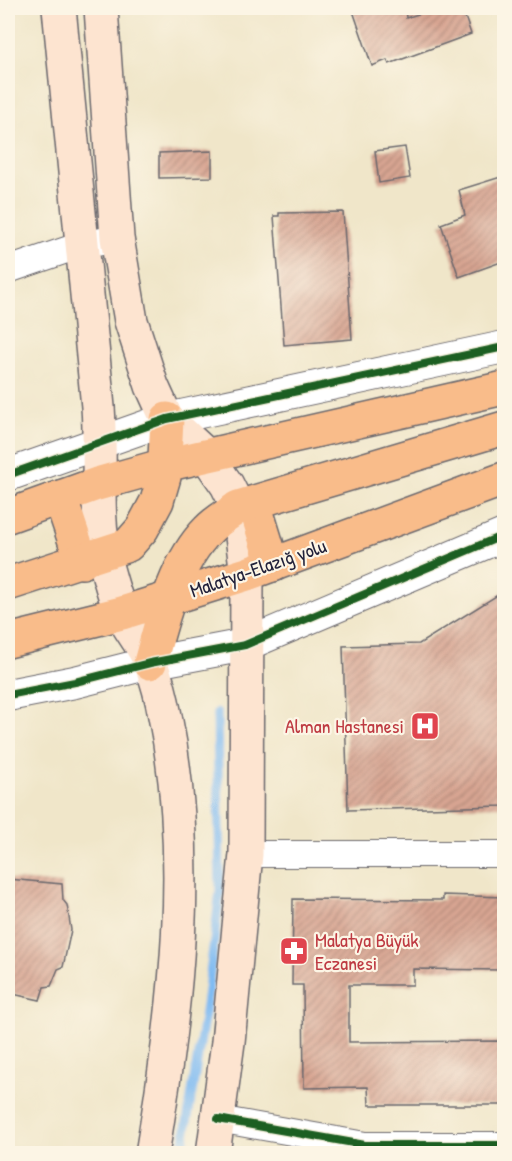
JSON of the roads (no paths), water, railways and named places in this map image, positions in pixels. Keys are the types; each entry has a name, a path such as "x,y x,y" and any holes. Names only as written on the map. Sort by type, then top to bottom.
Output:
{"highway":[{"path":"8,516 97,484 165,465 504,388"},
{"path":"8,584 128,545 142,529 157,501 165,465 167,419"},
{"path":"150,663 177,578 207,531 246,505 504,428"},
{"name":"Malatya-Elazığ yolu","path":"8,641 122,613 260,569 504,479"},
{"path":"60,497 93,558"}],"main road":[{"path":"59,8 101,443 93,558 150,663 165,715 173,767 180,866 175,995 152,1154"},
{"path":"101,8 117,238 131,321 152,386 167,419 206,455 227,485 246,505 260,569 245,645 248,749 246,854 213,1154"}],"street":[{"path":"8,270 81,245 117,238"},
{"path":"8,476 167,419 504,347"},
{"path":"8,695 75,682 150,663 245,645 504,535"},
{"path":"246,854 504,854"},
{"path":"218,1119 365,1145 504,1145"}],"waterway":[{"path":"182,1154 206,1006 220,891 217,713"}],"place":[{"name":"Alman Hastanesi","path":"425,726"},
{"name":"Malatya Büyük Eczanesi","path":"294,951"}]}
